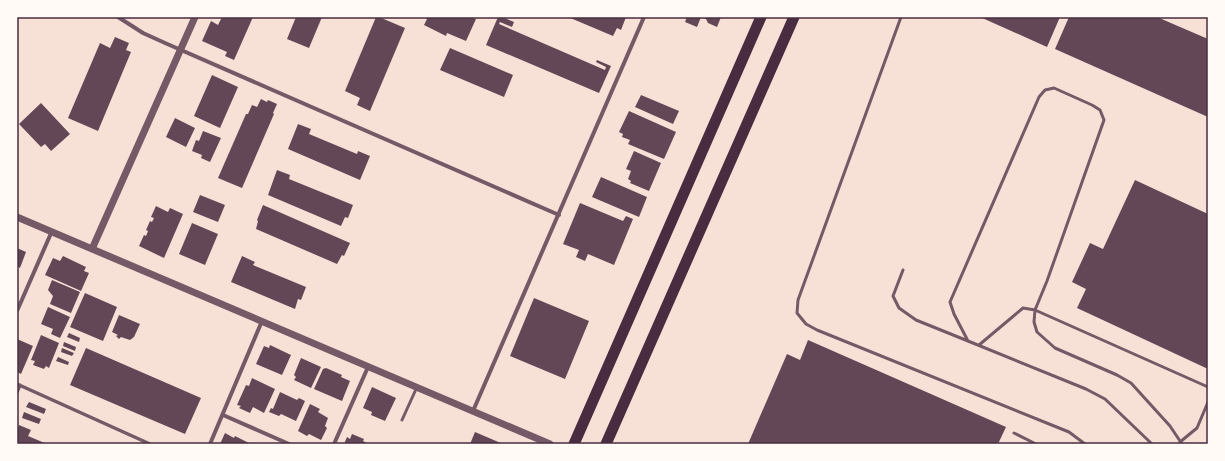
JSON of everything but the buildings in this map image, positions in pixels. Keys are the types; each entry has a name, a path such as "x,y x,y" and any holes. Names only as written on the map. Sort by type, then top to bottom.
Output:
{"highway":[{"path":"574,444 761,17"},
{"path":"606,444 794,17"}],"street":[{"path":"118,17 143,33 559,215"},
{"path":"92,249 195,17"},
{"path":"473,412 644,17"},
{"path":"17,217 550,444"},
{"path":"17,311 52,231"},
{"path":"210,444 262,321"},
{"path":"334,444 368,367"},
{"path":"17,392 19,384 150,444"},
{"path":"223,415 289,444"}],"lane":[{"path":"901,17 798,300 797,313 806,324 817,330 1068,432 1085,444"},
{"path":"968,341 954,314 950,302 1039,96 1045,90 1054,88 1100,110 1104,120 1047,281 1035,310 1034,322 1037,332 1055,348 1117,374 1132,383 1170,426 1181,443 1197,428 1208,402"},
{"path":"903,270 893,296 899,308 916,320 1086,389 1105,399 1152,444"},
{"path":"979,345 1023,308 1035,310 1208,387"},
{"path":"402,420 417,387"},
{"path":"1014,433 1036,444"}]}
